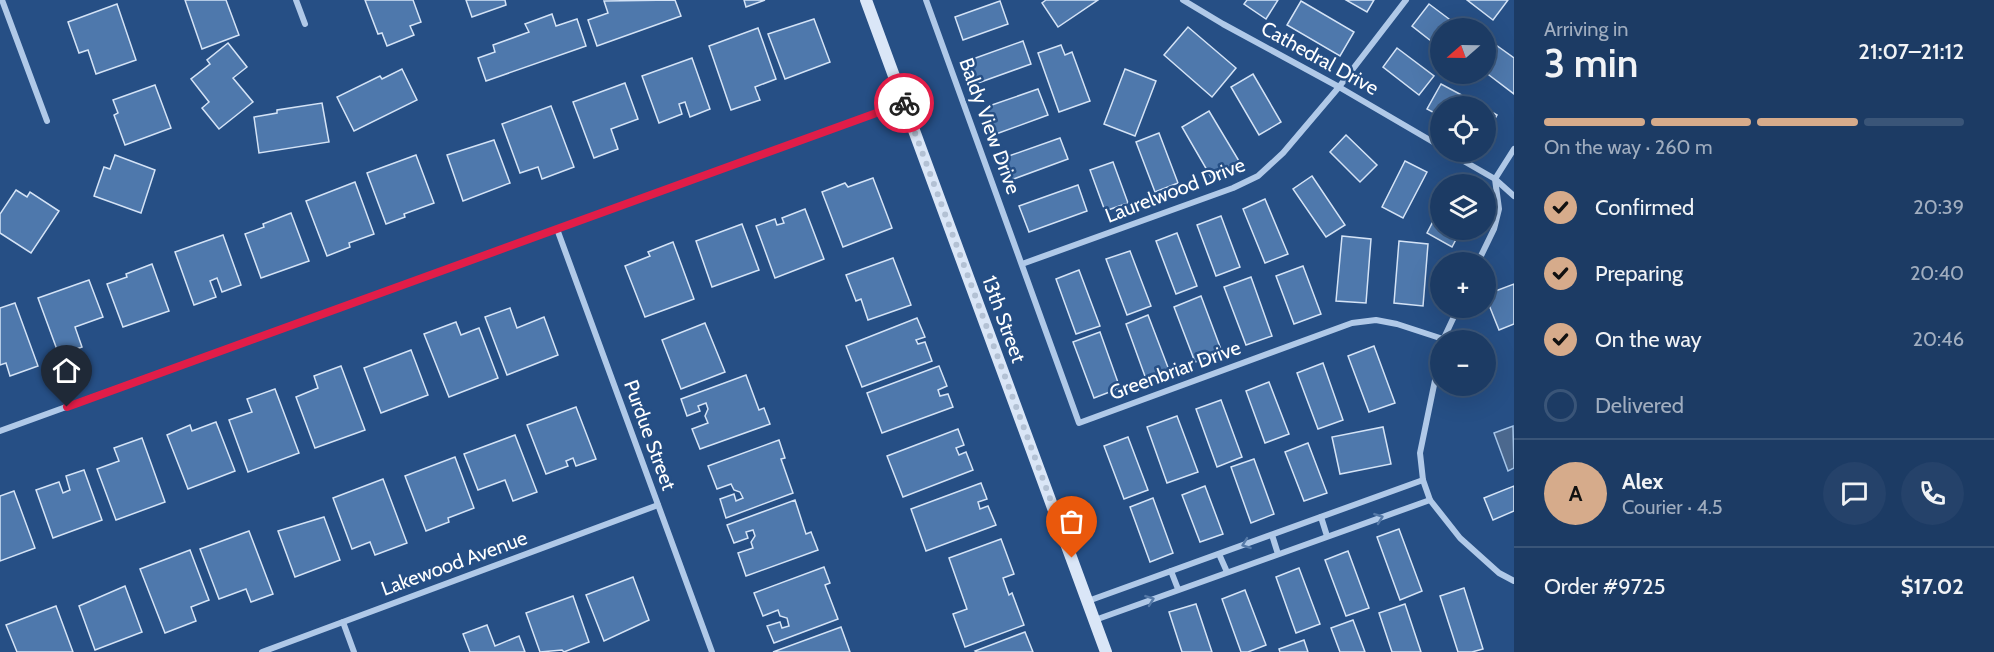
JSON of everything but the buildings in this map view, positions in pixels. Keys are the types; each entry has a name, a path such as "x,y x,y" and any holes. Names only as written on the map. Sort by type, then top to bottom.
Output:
{"street":[{"path":"2,0 47,121"},
{"path":"296,0 305,24"},
{"name":"13th Street","path":"866,0 1106,652"},
{"name":"Baldy View Drive","path":"926,0 1022,264"},
{"name":"Cathedral Drive","path":"1183,0 1222,24 1339,87 1430,141"},
{"name":"Laurelwood Drive","path":"1022,264 1233,188 1258,176 1283,153 1339,87 1406,0"},
{"path":"0,431 904,103"},
{"path":"1496,177 1514,149"},
{"path":"1465,162 1486,174"},
{"path":"1496,180 1514,196"},
{"path":"1496,186 1499,209 1496,221"},
{"name":"Purdue Street","path":"557,229 712,652"},
{"name":"Greenbriar Drive","path":"1022,264 1079,423 1352,323 1376,320 1397,324 1430,335"},
{"path":"1432,396 1420,453 1423,480 1430,500 1460,538 1499,573 1514,581"},
{"path":"1088,601 1423,480"},
{"path":"1095,620 1430,500"},
{"name":"Lakewood Avenue","path":"262,652 658,505"},
{"path":"1321,517 1328,536"},
{"path":"1272,535 1278,554"},
{"path":"1219,554 1227,572"},
{"path":"1171,571 1178,590"},
{"path":"343,622 354,652"}],"water":[{"path":"1513,426 1514,468 1508,471 1494,433"}],"way so far":[{"path":"904,103 1072,558"}],"route":[{"path":"67,407 904,103"}]}
